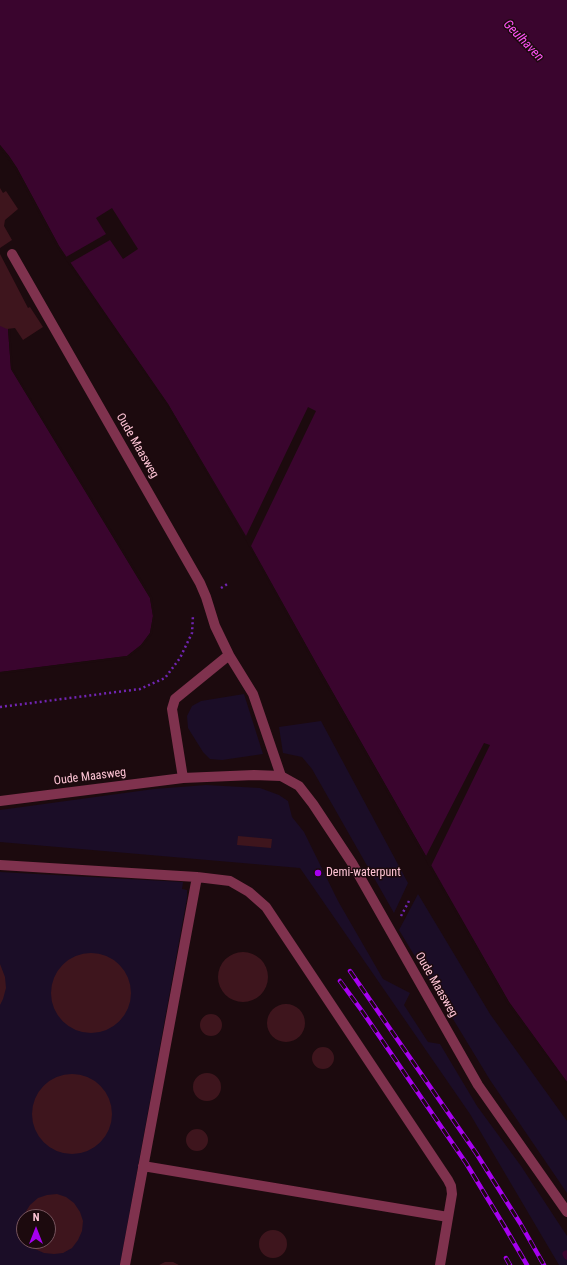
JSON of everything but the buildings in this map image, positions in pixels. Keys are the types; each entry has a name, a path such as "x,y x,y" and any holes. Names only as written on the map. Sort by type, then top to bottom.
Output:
{"street":[{"name":"Oude Maasweg","path":"12,254 200,583 215,626 229,655 253,694 281,776"},
{"path":"183,778 172,709 175,699 229,655"},
{"name":"Oude Maasweg","path":"0,801 183,778 254,775 281,776 299,786 313,804 352,863 478,1084 567,1212"},
{"path":"0,865 197,877 230,881 249,892 266,907 451,1186 452,1194 440,1265"},
{"path":"125,1265 197,877"},
{"path":"143,1166 448,1216"}],"path":[{"path":"0,707 140,689 166,678 180,658 192,632 194,609"}],"shaded area":[{"path":"244,694 263,754 222,760 210,759 203,752 188,728 187,716 192,706 201,701"},
{"path":"321,721 408,883 394,913 312,769 302,757 283,753 279,727"},
{"path":"206,785 260,788 279,795 288,801 292,817 304,832 338,901 383,979 410,993 404,1005 428,1042 440,1044 477,1106 521,1166 567,1236 567,1265 559,1265 470,1114 300,868 0,842 0,810 154,789"},
{"path":"0,872 183,882 182,889 187,890 187,898 120,1265 0,1265"},
{"path":"418,894 490,1014 567,1121 567,1193 490,1080 399,930"}],"water":[{"name":"Geulhaven","path":"0,0 567,0 567,1082 509,1002 246,538 168,404 59,246 17,168 0,145"},
{"path":"0,281 5,289 11,369 150,598 153,616 150,633 141,645 127,656 0,672"}],"pier":[{"path":"0,145 17,168 66,257 106,234 96,218 112,208 138,249 123,259 110,240 70,263 168,404 246,536 308,407 316,411 251,546 426,856 484,743 490,745 431,866 509,1002 567,1084 507,1003 314,664 245,539 167,405 57,247 15,169 0,148"},
{"path":"0,279 7,289 13,369 152,597 155,616 152,634 142,647 128,658 0,674 0,672 127,656 141,645 150,633 153,616 150,598 11,369 5,289"}],"railway":[{"path":"350,971 476,1153 520,1223 544,1265"},
{"path":"340,981 466,1163 527,1265"},
{"path":"506,1258 510,1265"}],"place":[{"name":"Demi-waterpunt","path":"318,873"}]}
